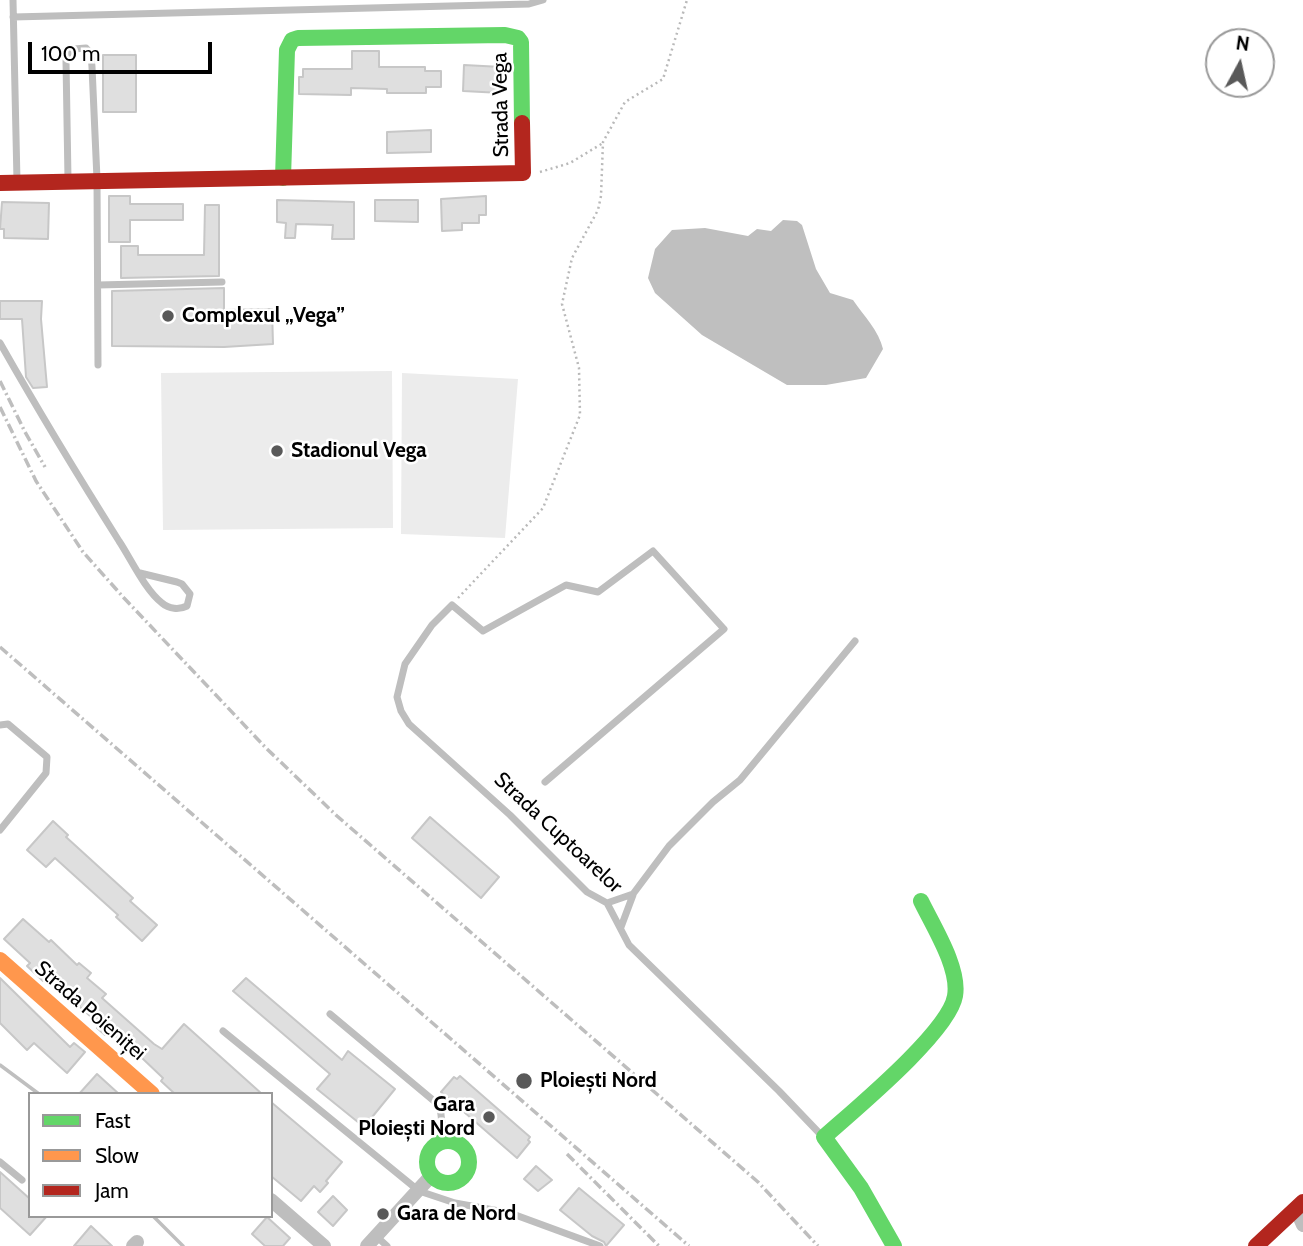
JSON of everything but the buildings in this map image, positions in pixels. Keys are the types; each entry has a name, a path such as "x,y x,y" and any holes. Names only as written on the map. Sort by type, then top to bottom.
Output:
{"street":[{"name":"Strada Vega","path":"0,183 97,179 283,178 523,173 523,47 518,38 505,36 292,40 287,50 283,178"},
{"path":"824,1138 895,1074 945,1017 955,999 954,980 945,952 922,901"},
{"name":"Strada Poieniței","path":"0,960 150,1092"},
{"name":"Strada Cuptoarelor","path":"824,1138 862,1188 894,1246"},
{"path":"451,1141 463,1146 470,1159 469,1166 457,1182 443,1183 431,1176 426,1164 429,1152 438,1143 451,1141"},
{"path":"377,1243 431,1176"},
{"path":"273,1202 324,1246"},
{"path":"1301,1208 1303,1225"},
{"path":"1256,1246 1301,1208"}],"lane":[{"path":"13,0 17,182"},
{"path":"13,16 440,3 529,4 543,0"},
{"path":"68,181 66,61 68,52 86,48 91,54 97,179 98,365"},
{"path":"98,285 222,282"},
{"path":"0,343 46,424 140,573 159,601 165,606 181,609 187,606 190,594 182,584 140,573"},
{"path":"452,605 483,631 566,585 598,592 653,551 724,629 545,782"},
{"name":"Strada Cuptoarelor","path":"452,605 432,625 405,664 397,697 401,711 421,737 510,816 587,892 607,903 629,945 824,1138"},
{"path":"621,928 634,894 669,846 713,802 740,780 855,640"},
{"path":"0,725 9,724 47,757 46,773 0,830"},
{"path":"607,903 634,894"},
{"path":"330,1014 440,1106 444,1141"},
{"path":"223,1031 419,1191 455,1203 510,1213 600,1246"},
{"path":"0,1162 22,1181"}],"path":[{"path":"452,605 543,508 580,415 579,368 562,304 572,258 598,210 603,142 625,102 663,79 687,0"},
{"path":"523,173 545,172 570,163 603,142"}],"shaded area":[{"path":"783,220 797,221 802,225 816,269 830,293 853,300 878,336 883,349 866,378 826,385 787,385 702,335 655,293 648,278 655,249 672,230 705,228 748,236 757,229 771,231"},
{"name":"Stadionul Vega","path":"392,371 393,528 163,530 161,373"},
{"path":"402,373 518,379 505,538 401,534"}],"waterway":[{"path":"0,1065 36,1092"},
{"path":"155,1218 183,1246"}],"railway":[{"path":"0,381 45,467"},
{"path":"0,407 36,481 83,552 266,748 337,816 758,1182 818,1246"},
{"path":"0,647 689,1246"},
{"path":"567,1154 659,1246"}],"traffic: fast":[{"path":"283,178 287,50 292,40 298,38 505,35 518,38 521,42 522,123"},
{"path":"894,1246 861,1188 824,1137 919,1050 949,1011 955,996 950,960 921,901"},
{"path":"448,1141 463,1147 469,1162 463,1177 448,1183 433,1177 427,1162 433,1147 448,1141"}],"traffic: slow":[{"path":"0,960 150,1092"}],"traffic: jam":[{"path":"0,183 523,173 522,123"},
{"path":"1256,1246 1303,1202"}],"place":[{"name":"Complexul „Vega”","path":"168,316"},
{"name":"Stadionul Vega","path":"277,451"},
{"name":"Ploiești Nord","path":"524,1081"},
{"name":"Gara Ploiești Nord","path":"489,1117"},
{"name":"Gara de Nord","path":"383,1214"}]}
